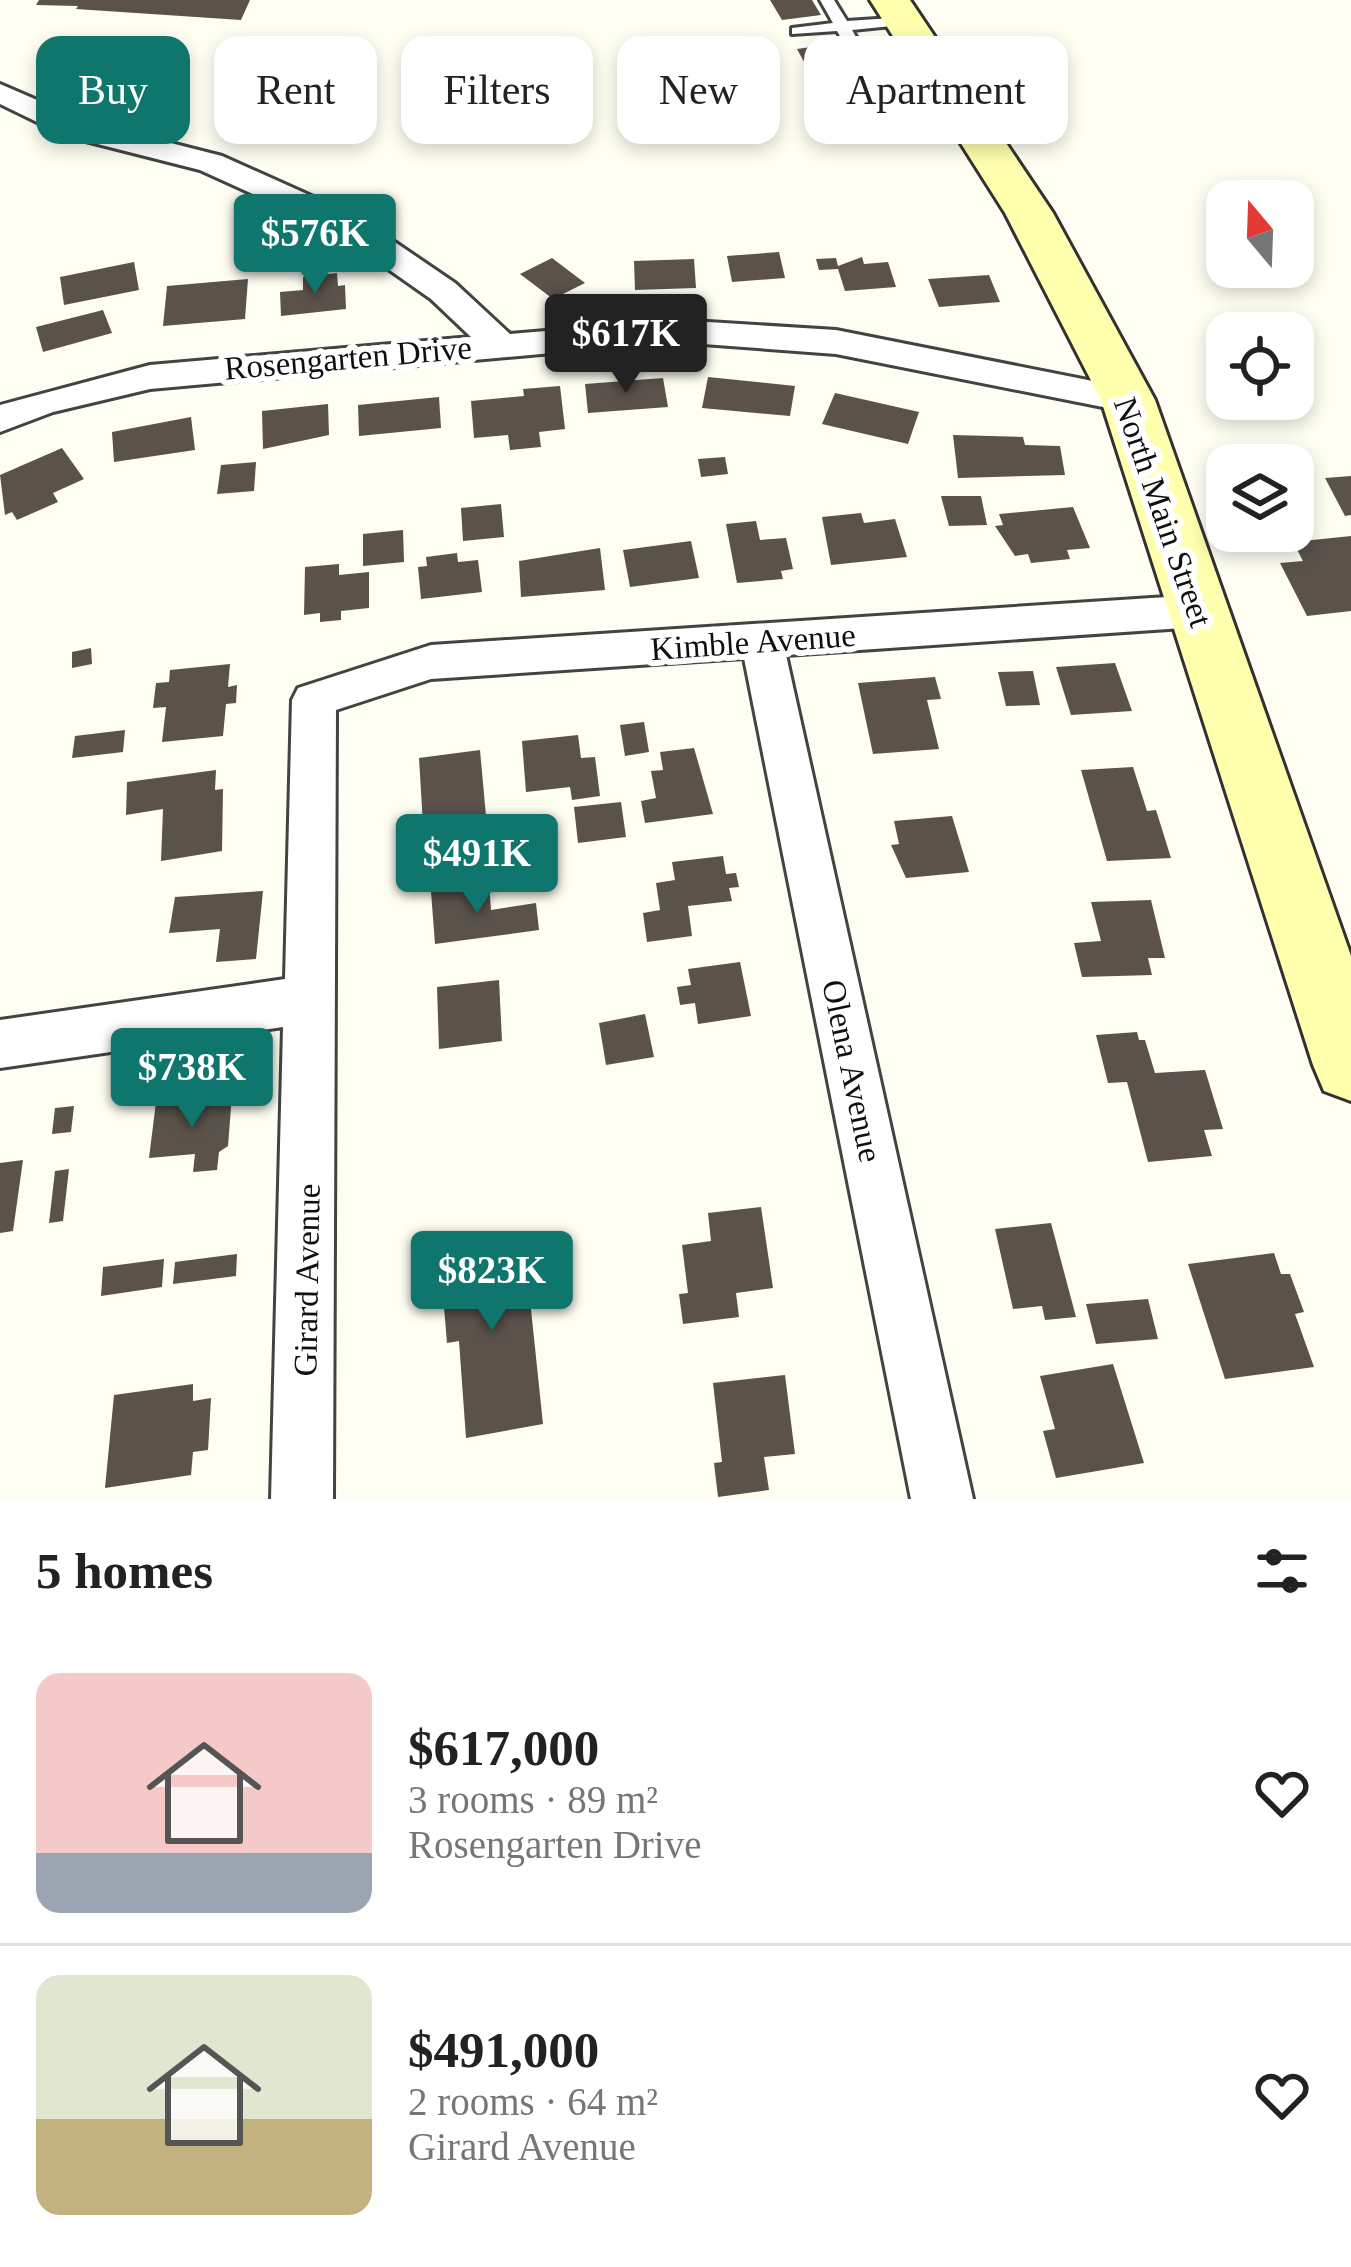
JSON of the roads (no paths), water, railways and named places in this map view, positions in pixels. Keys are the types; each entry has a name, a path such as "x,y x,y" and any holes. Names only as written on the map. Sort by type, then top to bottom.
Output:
{"main road":[{"name":"North Main Street","path":"878,15 1029,214 1128,400 1351,1065"}],"street":[{"path":"0,93 77,129 211,163 283,192 346,224 443,291 499,344"},
{"name":"Rosengarten Drive","path":"0,419 43,402 150,377 676,332 836,342 1128,400"},
{"name":"Kimble Avenue","path":"314,700 431,662 1198,611"},
{"name":"Olena Avenue","path":"762,642 942,1499"},
{"name":"Girard Avenue","path":"302,1499 314,700"},
{"path":"0,1044 312,999"}],"lane":[{"path":"827,0 878,15"},
{"path":"797,31 878,15"}]}
